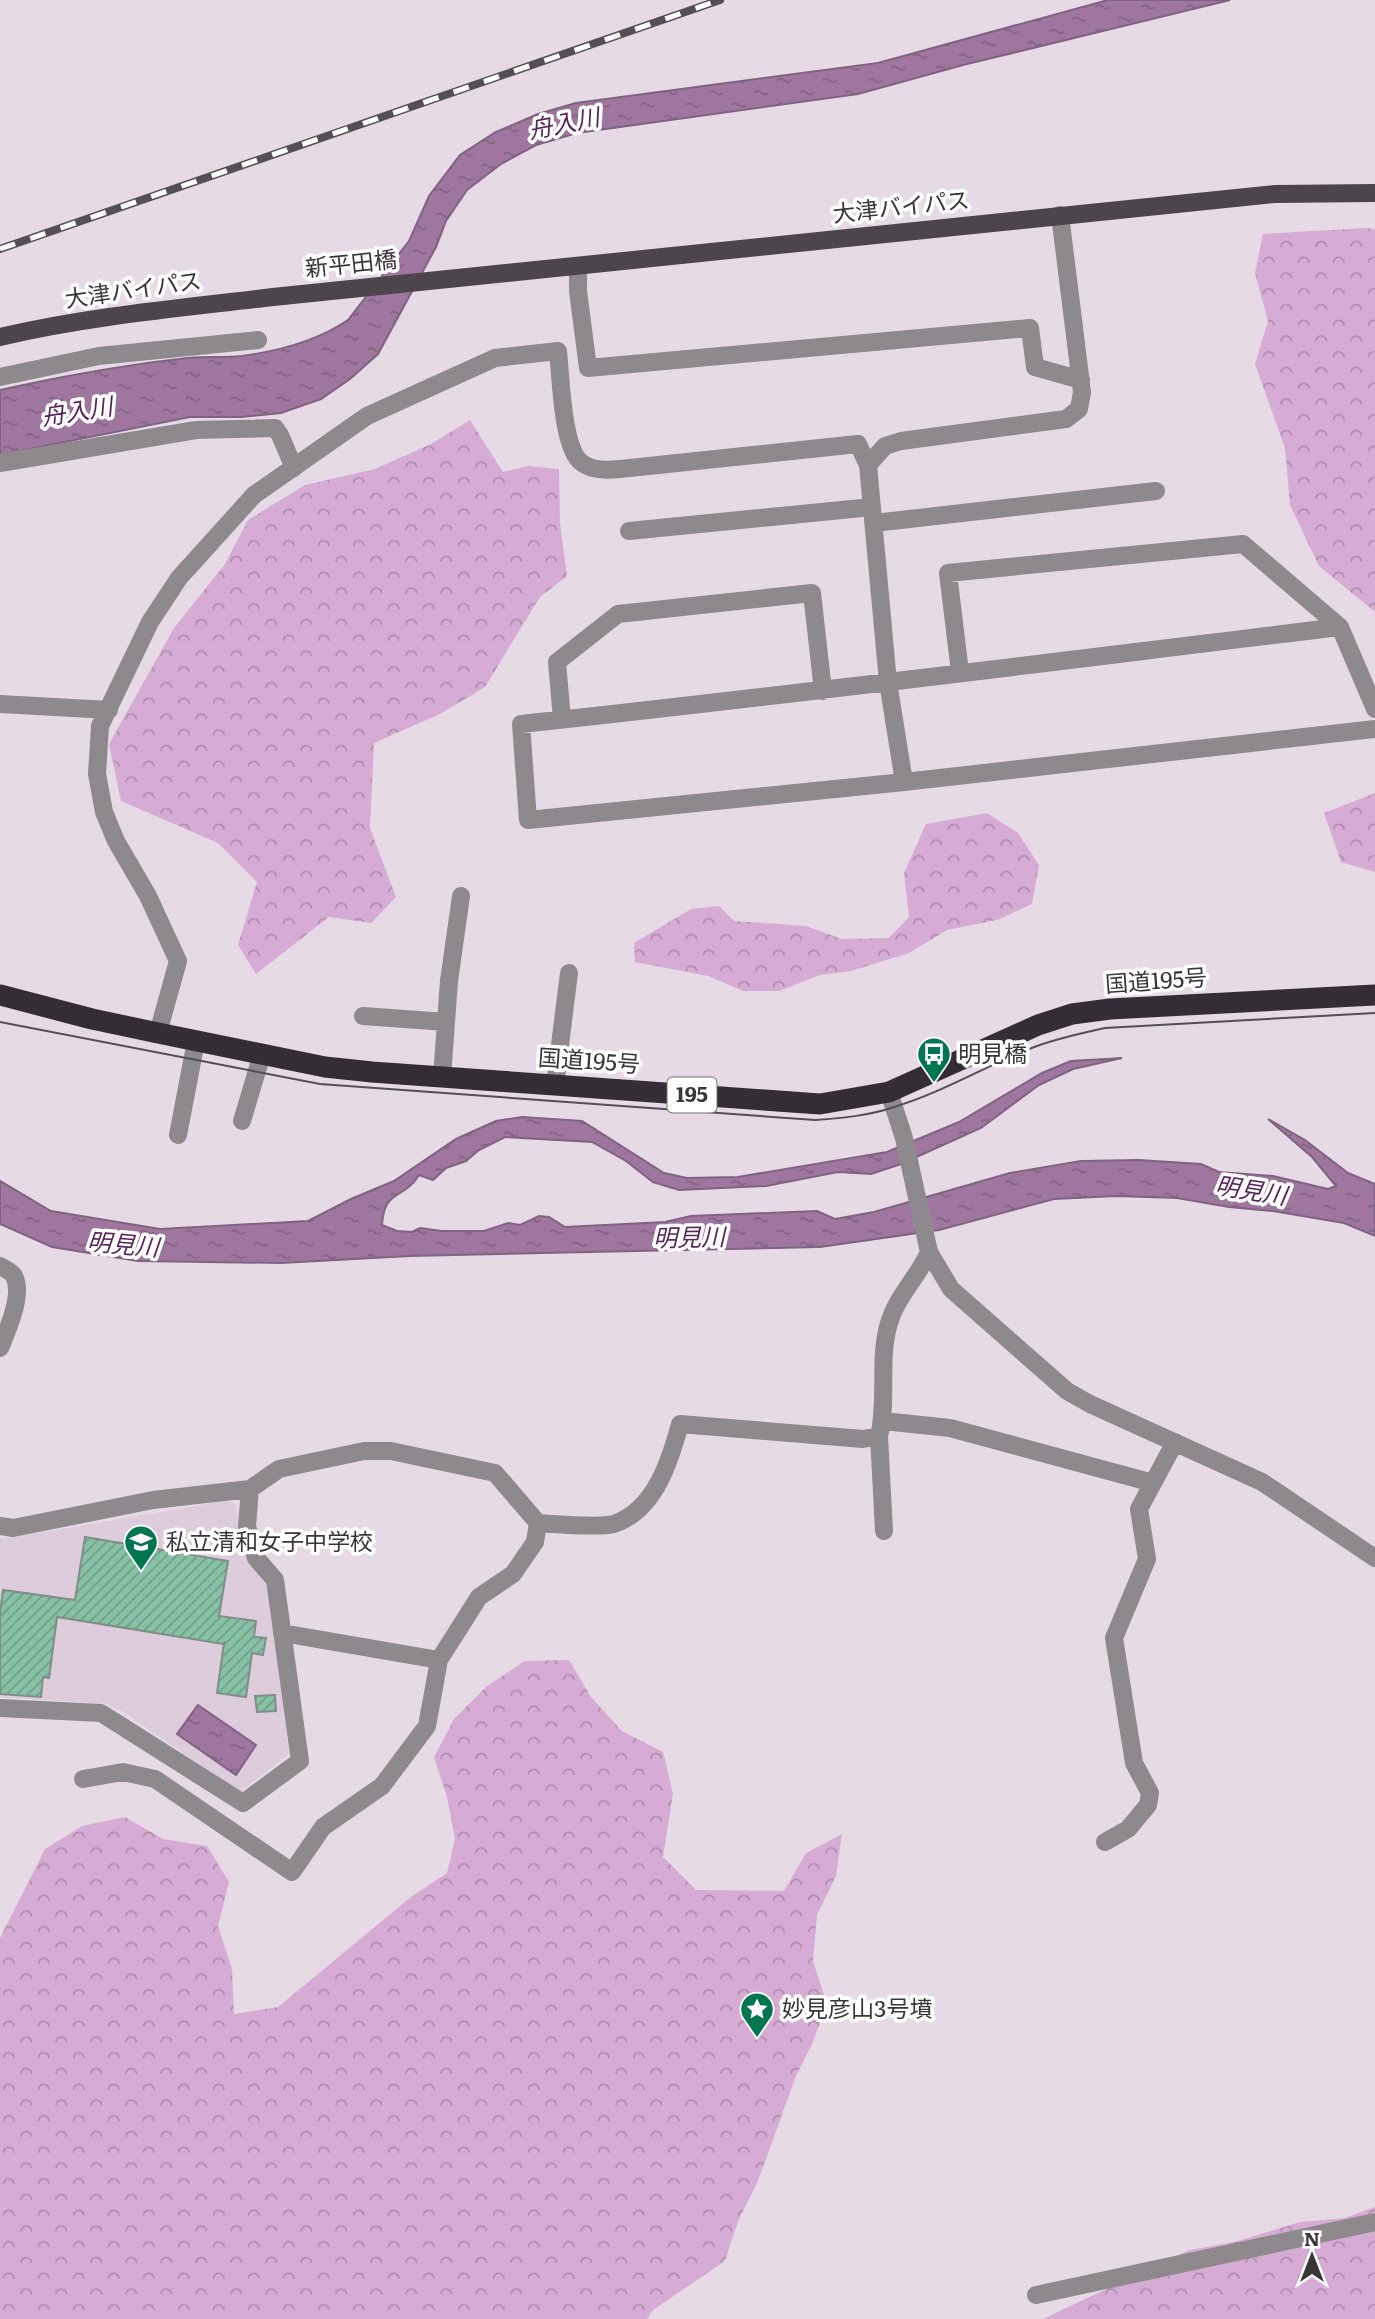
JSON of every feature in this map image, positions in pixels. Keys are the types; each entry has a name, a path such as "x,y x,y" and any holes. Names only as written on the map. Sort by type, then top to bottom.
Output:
{"highway":[{"name":"国道195号","path":"0,995 92,1019 340,1069 820,1104 889,1092 1038,1025 1072,1014 1110,1009 1375,995"}],"main road":[{"name":"大津バイパス","path":"433,281 1275,194 1375,192"},
{"name":"新平田橋","path":"273,297 433,281"},
{"name":"大津バイパス","path":"0,337 148,312 273,297"}],"street":[{"path":"868,465 885,446 901,440 1066,419 1079,409 1081,380 1060,215"},
{"path":"578,266 578,291 588,368 1030,328 1035,367 1081,380"},
{"path":"0,377 99,356 258,340"},
{"path":"158,1033 178,961 148,896 116,841 104,811 97,774 100,726 150,622 179,578 254,495 367,416 495,358 558,351 568,441 575,456 591,468 620,469 858,444 868,465 888,682 904,782"},
{"path":"1,459 196,430 275,428 294,468"},
{"path":"629,531 873,515 1156,491"},
{"path":"960,672 948,573 1243,544 1340,627 1375,709"},
{"path":"562,719 557,662 618,614 784,596 812,593 823,691"},
{"path":"1340,627 823,691 521,724 528,820 904,782 1375,729"},
{"path":"0,704 108,710"},
{"path":"442,1077 449,981 461,896"},
{"path":"555,1085 569,973"},
{"path":"363,1016 446,1022"},
{"path":"178,1135 196,1041"},
{"path":"242,1121 262,1054"},
{"path":"889,1092 904,1138 927,1245 951,1289 1067,1391 1262,1482 1375,1558"},
{"path":"884,1531 881,1428 884,1347 897,1304 922,1267 927,1245"},
{"path":"0,1266 13,1273 16,1283 14,1312 0,1348"},
{"path":"0,1526 13,1528 153,1500 250,1489 279,1469 364,1451 391,1451 495,1473 538,1523 612,1525 633,1514 654,1491 671,1455 680,1424 863,1439 881,1428 950,1427 1153,1483"},
{"path":"1105,1842 1128,1829 1148,1805 1150,1793 1134,1763 1114,1638 1147,1559 1139,1509 1175,1442"},
{"path":"0,1708 102,1713 243,1803 300,1761 275,1580 256,1558 247,1526 250,1489"},
{"path":"83,1779 123,1772 155,1779 292,1872 323,1827 382,1786 428,1726 439,1660 479,1597 513,1574 535,1542 538,1523"},
{"path":"282,1633 439,1660"},
{"path":"1036,2295 1375,2222"}],"shaded area":[{"path":"230,1500 236,1505 244,1552 269,1590 289,1754 240,1792 122,1711 106,1704 0,1697 0,1538"}],"green space":[{"path":"1375,229 1375,612 1319,566 1290,505 1285,448 1255,364 1268,321 1255,273 1263,234"},
{"path":"470,420 503,472 528,466 559,469 560,523 567,576 540,597 485,687 440,714 374,743 370,828 396,897 371,923 329,917 256,974 238,945 257,882 218,843 121,801 109,744 174,628 225,564 248,520 305,485 375,469 431,444"},
{"path":"1375,793 1375,872 1341,862 1324,813"},
{"path":"987,813 1018,833 1039,865 1032,904 997,920 947,930 909,953 851,971 820,975 779,991 743,991 708,976 635,962 634,943 691,909 719,906 734,921 806,926 842,939 889,938 909,917 904,873 926,824"},
{"path":"569,1660 591,1697 622,1731 663,1752 673,1794 663,1857 696,1890 784,1891 806,1853 842,1834 836,1876 817,1915 813,1961 827,2004 796,2076 758,2181 738,2221 725,2261 653,2310 647,2319 0,2319 0,1938 45,1849 82,1826 125,1817 163,1839 207,1846 229,1882 218,1926 232,1969 234,2014 278,2007 411,1897 447,1873 455,1839 447,1797 434,1757 454,1719 487,1686 525,1661"},
{"path":"1375,2207 1375,2319 1043,2319 1189,2250 1235,2242 1300,2222 1345,2218"}],"water":[{"name":"舟入川","path":"1108,0 1230,0 963,65 858,94 577,133 536,145 501,164 467,190 446,221 436,247 378,354 350,379 321,399 281,413 241,417 190,417 0,455 0,390 134,365 187,358 242,356 270,351 311,339 348,320 409,241 429,196 460,155 496,132 538,114 576,103 878,63"},
{"name":"明見川","path":"1122,1058 1073,1069 1039,1085 981,1128 901,1164 871,1174 838,1172 766,1186 679,1190 653,1182 626,1161 592,1142 505,1137 479,1150 466,1161 446,1168 433,1180 419,1175 387,1205 382,1225 397,1231 412,1232 420,1228 484,1231 508,1223 520,1225 539,1216 549,1217 565,1227 665,1222 691,1216 817,1211 835,1219 874,1212 1010,1173 1081,1161 1139,1160 1201,1164 1219,1172 1273,1176 1328,1189 1336,1186 1312,1157 1268,1119 1305,1140 1348,1173 1375,1184 1375,1236 1344,1223 1273,1211 1177,1198 1116,1196 1054,1199 939,1230 820,1247 409,1256 281,1263 138,1261 52,1247 0,1224 0,1181 51,1211 160,1229 308,1221 394,1181 456,1139 496,1121 522,1117 582,1121 664,1173 687,1178 738,1177 887,1152 959,1122 1042,1073 1071,1061"},
{"path":"198,1705 256,1745 236,1775 177,1734"}],"building":[{"path":"85,1537 228,1561 219,1616 256,1621 254,1637 266,1638 263,1655 252,1653 246,1697 217,1693 224,1643 57,1617 49,1678 43,1677 41,1697 0,1694 0,1613 3,1590 75,1600"},
{"path":"275,1695 276,1711 257,1712 255,1696"}],"tram line":[{"path":"0,1022 320,1084 815,1120 865,1115 894,1107 931,1094 1037,1046 1105,1028 1375,1013"}],"railway":[{"path":"0,249 720,0"}],"place":[{"name":"明見橋","path":"934,1084"},
{"name":"私立清和女子中学校","path":"141,1572"},
{"name":"妙見彦山3号墳","path":"757,2039"}]}
